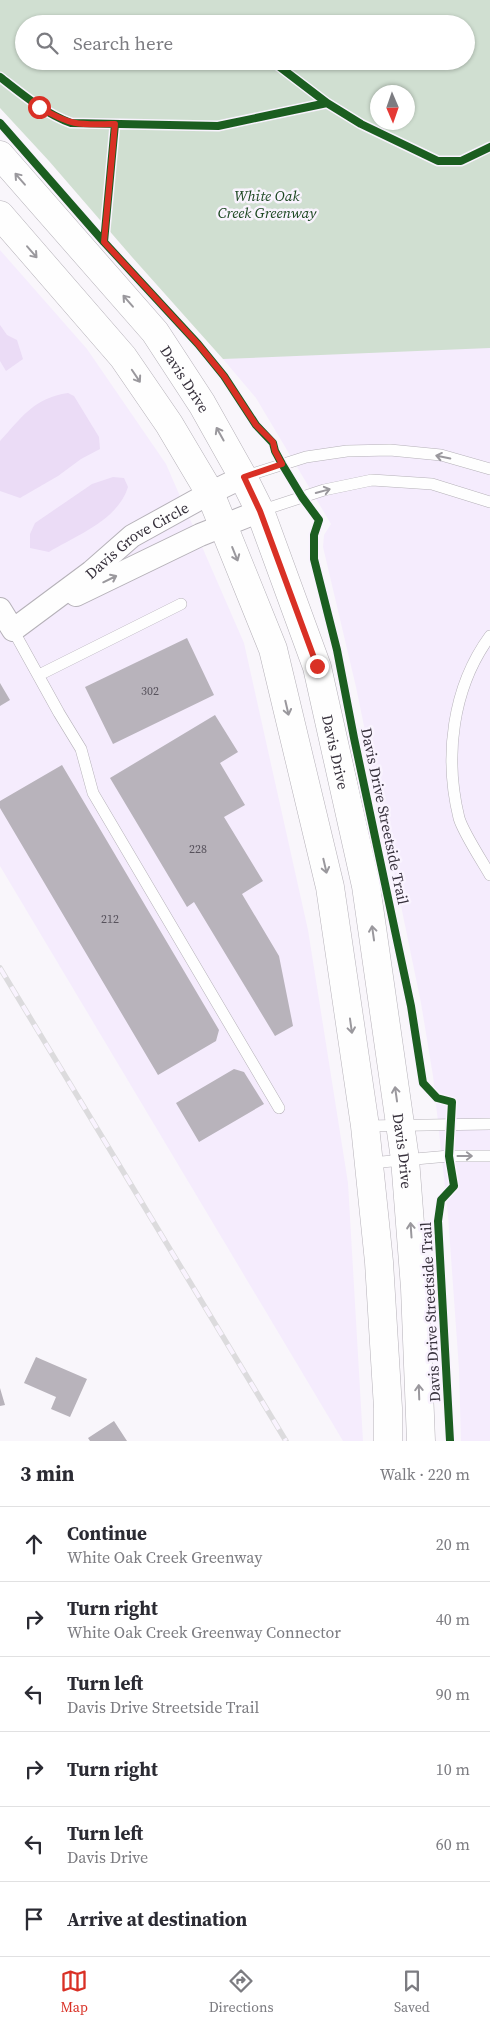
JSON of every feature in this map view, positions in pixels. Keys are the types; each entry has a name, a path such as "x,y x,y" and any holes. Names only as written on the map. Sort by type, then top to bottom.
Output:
{"main road":[{"name":"Davis Drive","path":"0,155 155,332 202,404 244,477 260,511 317,666 366,886 405,1159 415,1288 421,1441"},
{"path":"0,215 123,357 169,424 210,493 273,649 330,887 365,1126 379,1262 388,1441"}],"street":[{"name":"Davis Grove Circle","path":"13,630 91,572 132,536 210,493 244,477"},
{"name":"Davis Grove Circle","path":"35,615 223,525 260,511"},
{"path":"0,609 13,630"}],"lane":[{"path":"244,477 306,457 381,450 441,455 490,469"},
{"path":"260,511 324,490 372,480 432,484 490,502"},
{"path":"39,675 181,604"},
{"path":"13,630 81,749 93,793 279,1108"},
{"path":"490,636 482,647 462,692 454,720 451,766 460,820 490,875"},
{"path":"365,1126 490,1124"},
{"path":"370,1163 405,1159 490,1156"}],"shaded area":[{"path":"0,250 87,349 166,464 244,643 308,930 348,1183 363,1441 343,1441 0,866"},
{"path":"0,325 7,335 17,340 23,359 6,371 0,361"},
{"path":"490,346 490,1441 461,1441 459,1369 448,1215 433,1076 421,1003 356,687 323,547 324,535 331,524 256,398 223,359 279,354"},
{"path":"68,393 74,396 99,437 100,449 20,498 0,491 0,441 37,404 46,399"},
{"path":"113,477 124,478 128,487 123,499 106,518 84,533 49,552 30,548 30,534 35,523 92,484"}],"green space":[{"name":"White Oak Creek Greenway","path":"0,0 490,0 490,348 223,359 49,161 0,108"}],"building":[{"path":"187,638 214,695 113,744 85,687"},
{"path":"0,683 10,700 0,706"},
{"path":"215,715 238,752 220,763 245,805 224,817 263,881 242,894 279,956 293,1026 275,1036 194,902 187,907 110,778"},
{"path":"62,765 219,1030 216,1041 158,1075 0,808 0,801"},
{"path":"234,1069 244,1072 264,1104 199,1142 176,1103"},
{"path":"36,1357 87,1379 70,1417 51,1409 56,1397 24,1383"},
{"path":"0,1388 5,1405 0,1406"},
{"path":"114,1421 127,1441 90,1441 88,1438"}],"railway":[{"path":"0,968 286,1441"}],"cycle path":[{"path":"284,70 327,103"},
{"path":"0,77 42,109 71,123 218,126 327,103 361,124 438,161 461,161 490,147"},
{"name":"Davis Drive Streetside Trail","path":"0,123 104,242 198,344 224,376 256,425 273,443 282,464 302,497 319,520 314,535 314,559 337,650 411,1006 423,1083 437,1098 452,1102 449,1156 454,1186 441,1200 438,1221 450,1441"},
{"path":"104,242 115,124"}],"route":[{"path":"39,107 70,123 86,125 115,124 104,242 198,344 224,376 256,425 273,442 275,451 282,464 244,477 260,511 317,666"}]}
